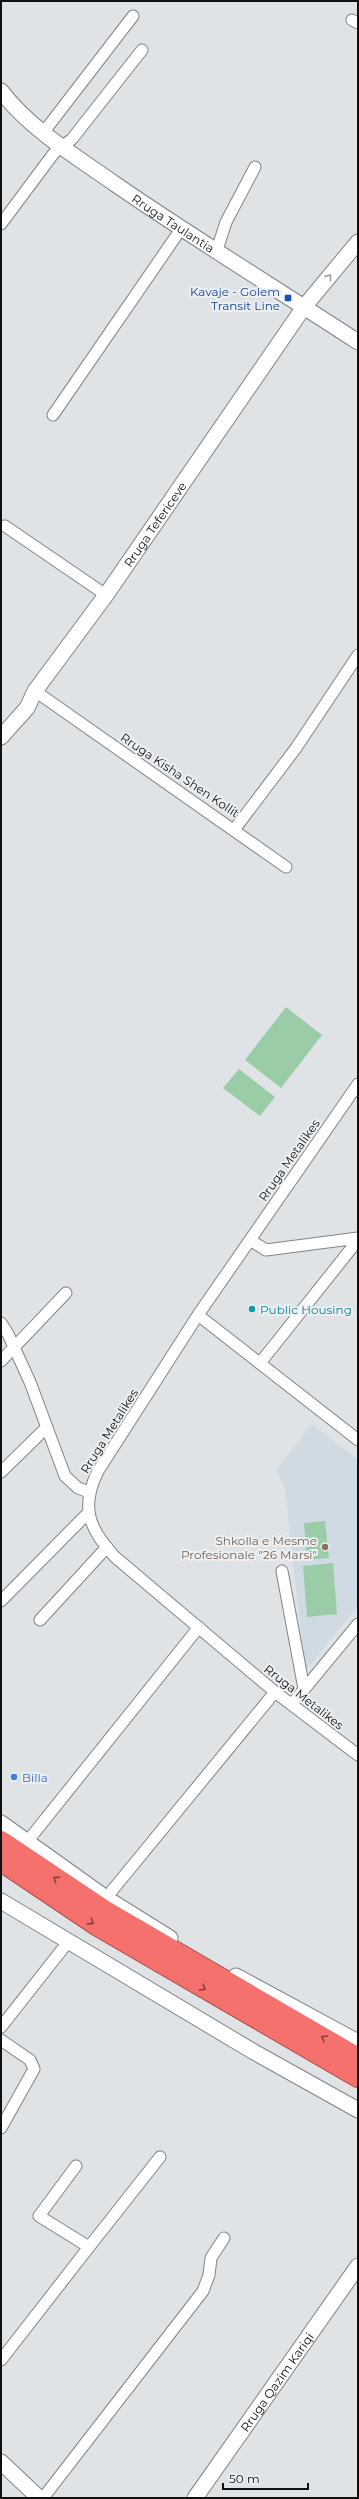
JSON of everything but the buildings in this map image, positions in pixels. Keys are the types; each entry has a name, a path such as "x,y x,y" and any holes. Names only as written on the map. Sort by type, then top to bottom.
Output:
{"highway":[{"path":"1,1841 107,1912 358,2058"},
{"path":"1,1861 110,1933 358,2077"}],"street":[{"path":"43,133 133,16"},
{"path":"1,224 54,153 72,139 142,50"},
{"name":"Rruga Taulantia","path":"1,90 24,118 62,147 181,230 358,342"},
{"path":"216,253 226,222 255,167"},
{"path":"53,415 181,230"},
{"name":"Rruga Tefericeve","path":"1,737 27,708 35,691 106,595 304,307 358,242"},
{"path":"5,526 106,595"},
{"name":"Rruga Kisha Shen Kollit","path":"35,691 234,830 296,748 358,655"},
{"path":"234,830 286,867"},
{"name":"Rruga Metalikes","path":"358,1084 198,1315 98,1471 89,1492 88,1513 93,1528 107,1548 275,1692 358,1754"},
{"path":"250,1240 266,1250 358,1239"},
{"path":"260,1363 358,1239"},
{"path":"1,1361 15,1348 66,1292"},
{"path":"198,1315 358,1440"},
{"path":"1,1323 15,1348 65,1476 78,1488 89,1492"},
{"path":"1,1472 47,1427"},
{"path":"1,1601 88,1513"},
{"path":"40,1620 107,1548"},
{"path":"282,1571 304,1689"},
{"path":"292,1704 358,1624"},
{"path":"27,1842 199,1627"},
{"path":"106,1898 275,1692"},
{"path":"1,1823 106,1898 215,1966 358,2042"},
{"path":"1,1900 68,1942 358,2110"},
{"path":"1,2027 68,1942"},
{"path":"1,2040 30,2060 34,2069 1,2128"},
{"path":"1,2360 160,2157"},
{"path":"76,2166 39,2216 89,2247"},
{"path":"44,2498 203,2291 209,2275 210,2258 224,2238"},
{"name":"Rruga Qazim Kariqi","path":"195,2498 358,2266"},
{"path":"1,2462 39,2498"}],"shaded area":[{"name":"Shkolla e Mesme Profesionale \"26 Marsi\"","path":"312,1424 358,1460 358,1606 305,1671 285,1488 276,1470"}],"green space":[{"path":"286,1007 322,1035 281,1088 245,1060"},
{"path":"239,1069 275,1097 260,1116 223,1088"},
{"path":"325,1521 329,1558 307,1560 304,1523"},
{"path":"333,1563 337,1614 307,1617 303,1566"}],"place":[{"name":"Kavaje - Golem Transit Line","path":"288,298"},
{"name":"Public Housing","path":"252,1309"},
{"name":"Shkolla e Mesme Profesionale \"26 Marsi\"","path":"325,1547"},
{"name":"Billa","path":"14,1777"}]}
